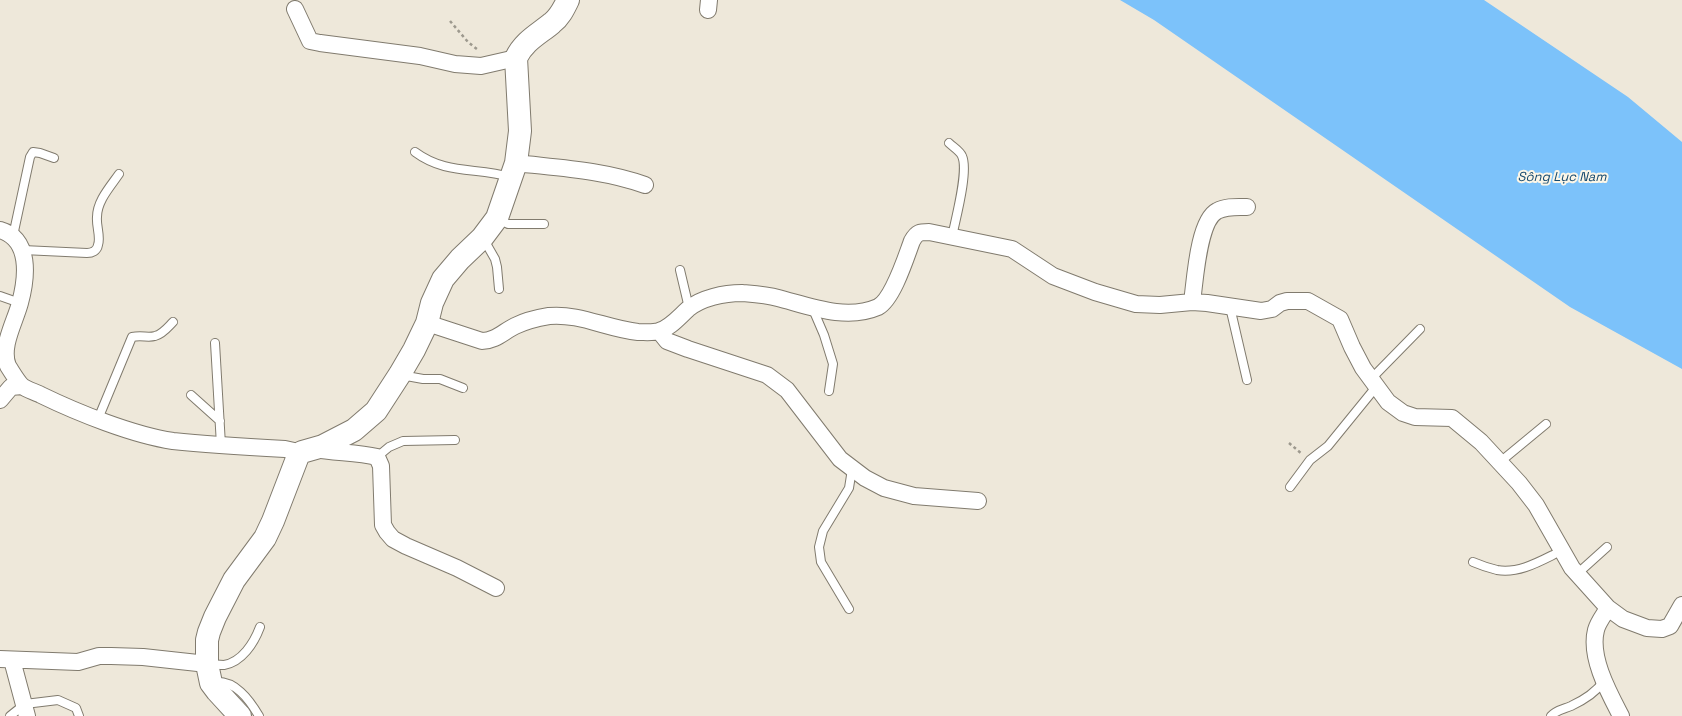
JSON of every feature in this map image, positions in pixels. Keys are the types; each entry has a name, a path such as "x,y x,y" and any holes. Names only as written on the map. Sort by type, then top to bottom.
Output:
{"street":[{"path":"240,716 217,692 209,673 207,640 214,618 234,580 265,538 273,521 295,460 306,452 354,430 376,411 400,374 427,323 432,303 442,279 482,238 497,218 514,170 520,132 516,58 520,51 532,38 553,23 562,12 568,0"},
{"path":"295,9 310,41 320,44 368,48 420,56 455,64 481,66 516,58"},
{"path":"514,170 588,171 629,179 645,185"},
{"path":"1192,302 1198,250 1209,218 1216,211 1227,208 1248,207"},
{"path":"427,323 482,341 490,341 514,327 528,321 549,316 565,316 622,330 647,332 659,331 675,322 689,308 700,302 714,297 741,293 776,297 812,307 846,313 864,311 879,306 888,298 916,234 920,232 929,232 1012,250 1053,276 1095,292 1136,304 1160,305 1192,302 1262,311 1272,309 1280,303 1287,301 1308,301 1340,319 1352,347 1374,383 1388,402 1404,413 1415,417 1452,418 1482,442 1519,483 1536,505 1577,574 1608,608 1623,619 1647,628 1662,629 1670,626 1682,605"},
{"path":"6,233 23,250 25,270 24,285 20,303 5,346 4,363 22,386 62,406 152,437 172,441 285,449 306,452 367,454 377,457 381,466 383,525 393,539 457,568 496,588"},
{"path":"659,331 667,340 688,349 767,375 778,382 787,390 840,459 865,478 884,488 914,496 978,501"},
{"path":"0,400 11,387 22,386"},
{"path":"1608,608 1596,629 1594,644 1597,659 1621,716"},
{"path":"26,710 6,660 78,662 99,656 143,657 209,673"}],"lane":[{"path":"949,143 963,159 963,180 952,237"},
{"path":"6,233 30,157 33,152 40,152 54,158"},
{"path":"416,152 440,166 514,170"},
{"path":"23,250 87,254 96,250 99,242 97,217 99,207 103,197 119,174"},
{"path":"497,218 508,224 544,224"},
{"path":"482,238 495,259 498,267 499,289"},
{"path":"680,270 689,308"},
{"path":"0,296 20,303"},
{"path":"812,307 824,335 833,364 829,391"},
{"path":"1230,307 1248,380"},
{"path":"98,419 132,337 141,335 155,336 162,333 173,322"},
{"path":"1290,487 1310,460 1328,446 1374,383 1420,329"},
{"path":"215,343 221,445"},
{"path":"400,374 423,379 440,379 463,388"},
{"path":"192,395 220,421"},
{"path":"1500,462 1546,424"},
{"path":"377,457 389,447 403,441 455,440"},
{"path":"849,609 821,562 819,547 822,531 849,488 852,469"},
{"path":"1577,574 1607,547"},
{"path":"1473,562 1496,570 1512,571 1533,565 1562,551"},
{"path":"209,673 237,660 254,641 260,627"},
{"path":"209,673 222,681 237,687 260,716"},
{"path":"1551,716 1554,713 1571,706 1598,689 1605,680"},
{"path":"10,716 58,700 76,708 79,716"}],"path":[{"path":"450,20 468,42 482,53 488,64"},
{"path":"1289,443 1310,460"}],"water":[{"name":"Sông Lục Nam","path":"1120,0 1484,0 1628,97 1682,142 1682,369 1570,307 1154,20"}]}
